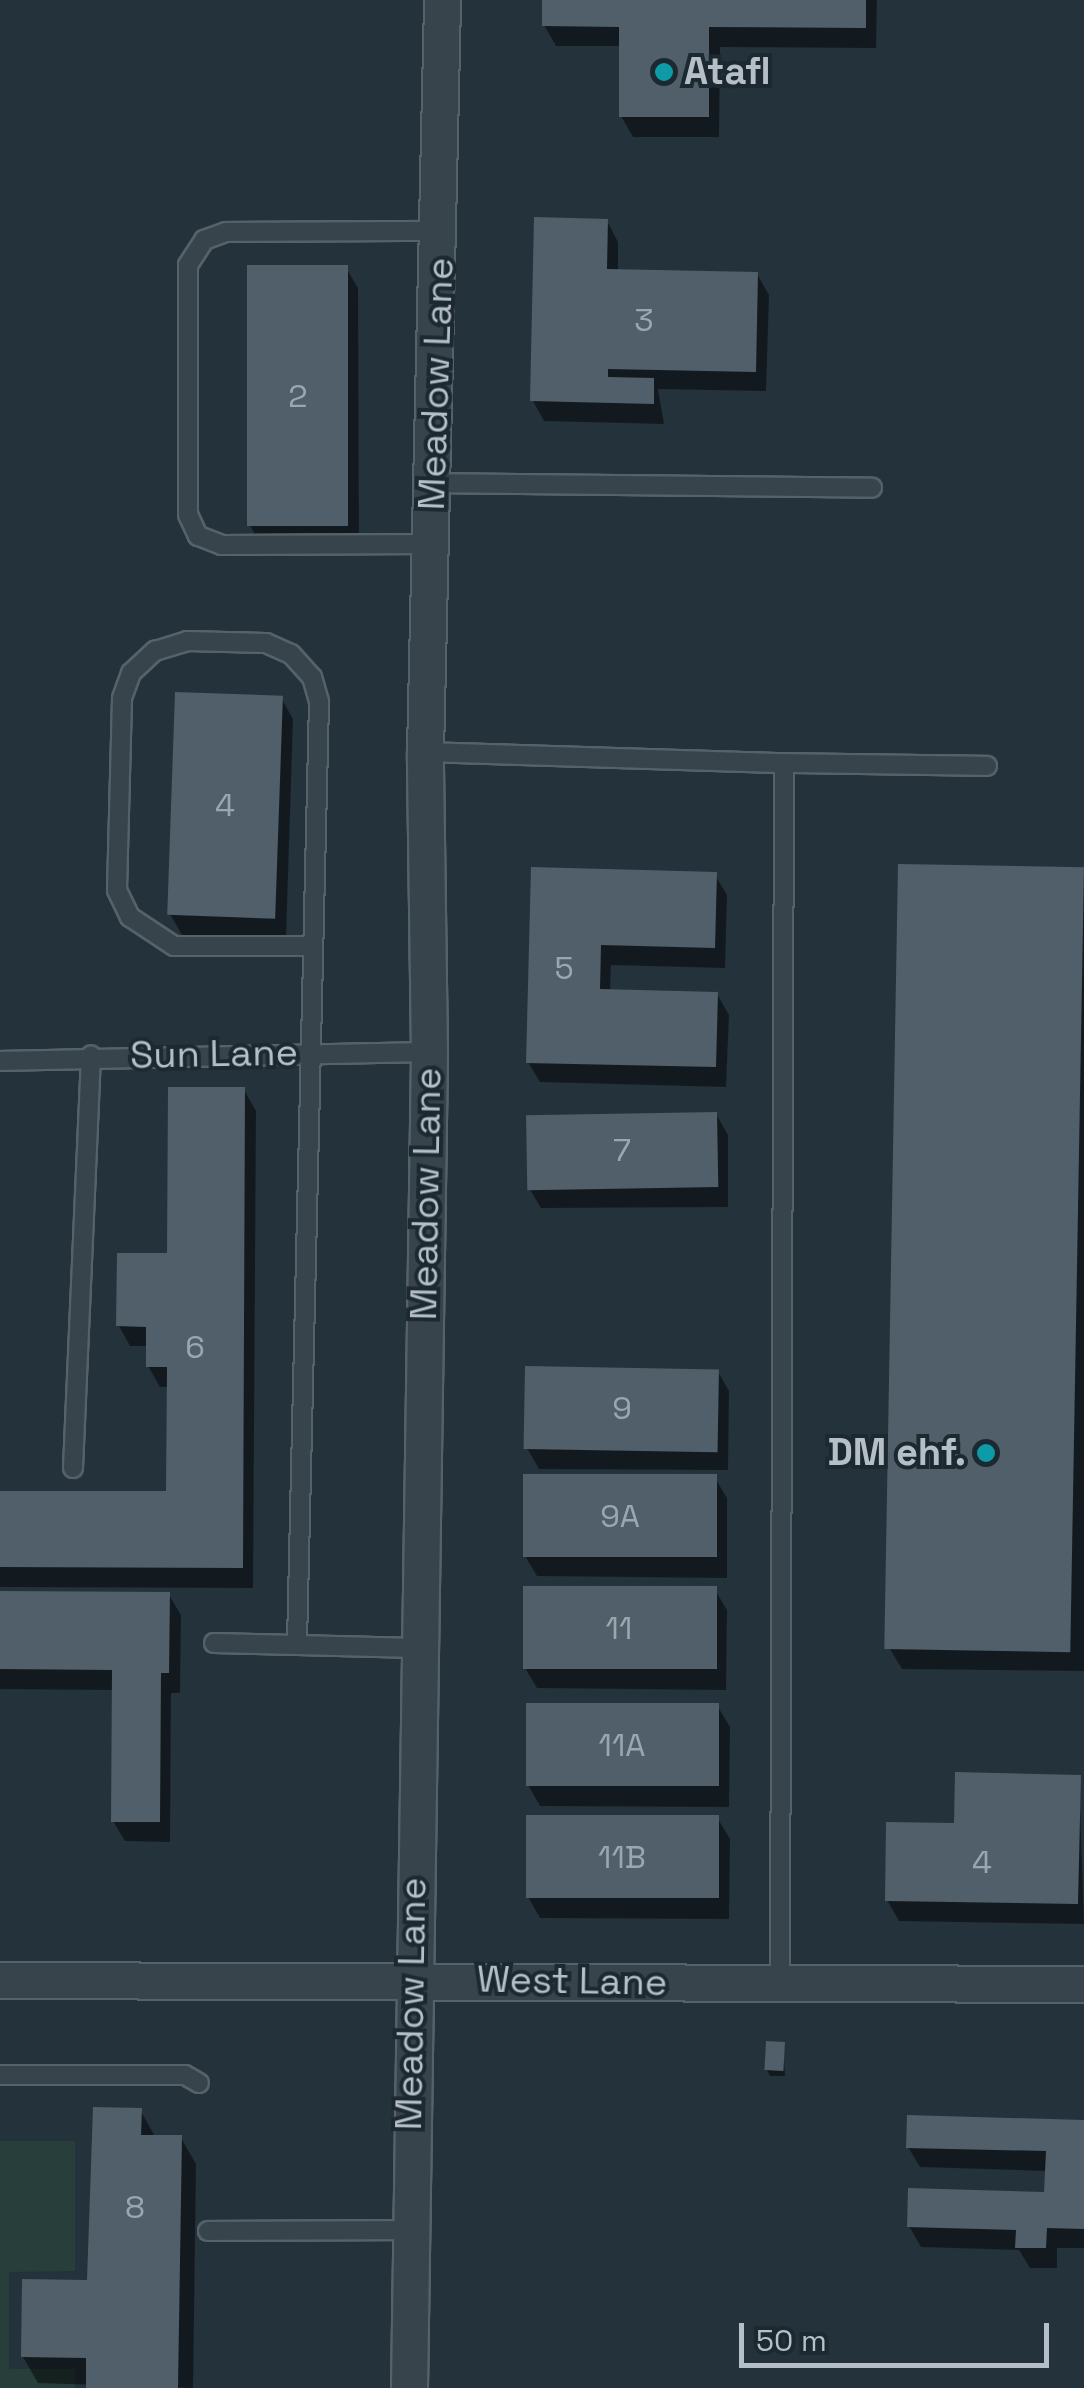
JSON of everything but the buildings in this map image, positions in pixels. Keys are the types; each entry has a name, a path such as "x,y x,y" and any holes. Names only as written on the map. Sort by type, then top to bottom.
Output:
{"street":[{"name":"Meadow Lane","path":"409,2388 416,1648 429,1052 425,752 442,231 442,0"},
{"name":"West Lane","path":"0,1980 412,1978 780,1985 1084,1984"}],"lane":[{"path":"430,544 222,544 198,536 188,515 188,265 204,240 226,232 442,231"},
{"path":"431,483 872,488"},
{"path":"297,1645 318,702 312,677 291,654 266,643 187,641 154,651 131,673 122,698 117,890 130,916 174,946 312,946"},
{"path":"425,752 784,764 986,766"},
{"path":"780,1985 784,764"},
{"name":"Sun Lane","path":"0,1061 91,1055 429,1052"},
{"path":"73,1468 91,1055"},
{"path":"214,1643 416,1648"},
{"path":"0,2075 185,2075 199,2083"},
{"path":"208,2231 408,2230"}],"green space":[{"path":"0,2141 75,2141 75,2271 9,2272 9,2369 75,2369 75,2388 0,2388"}],"place":[{"name":"Atafl","path":"664,72"},
{"name":"DM ehf.","path":"986,1453"}]}
